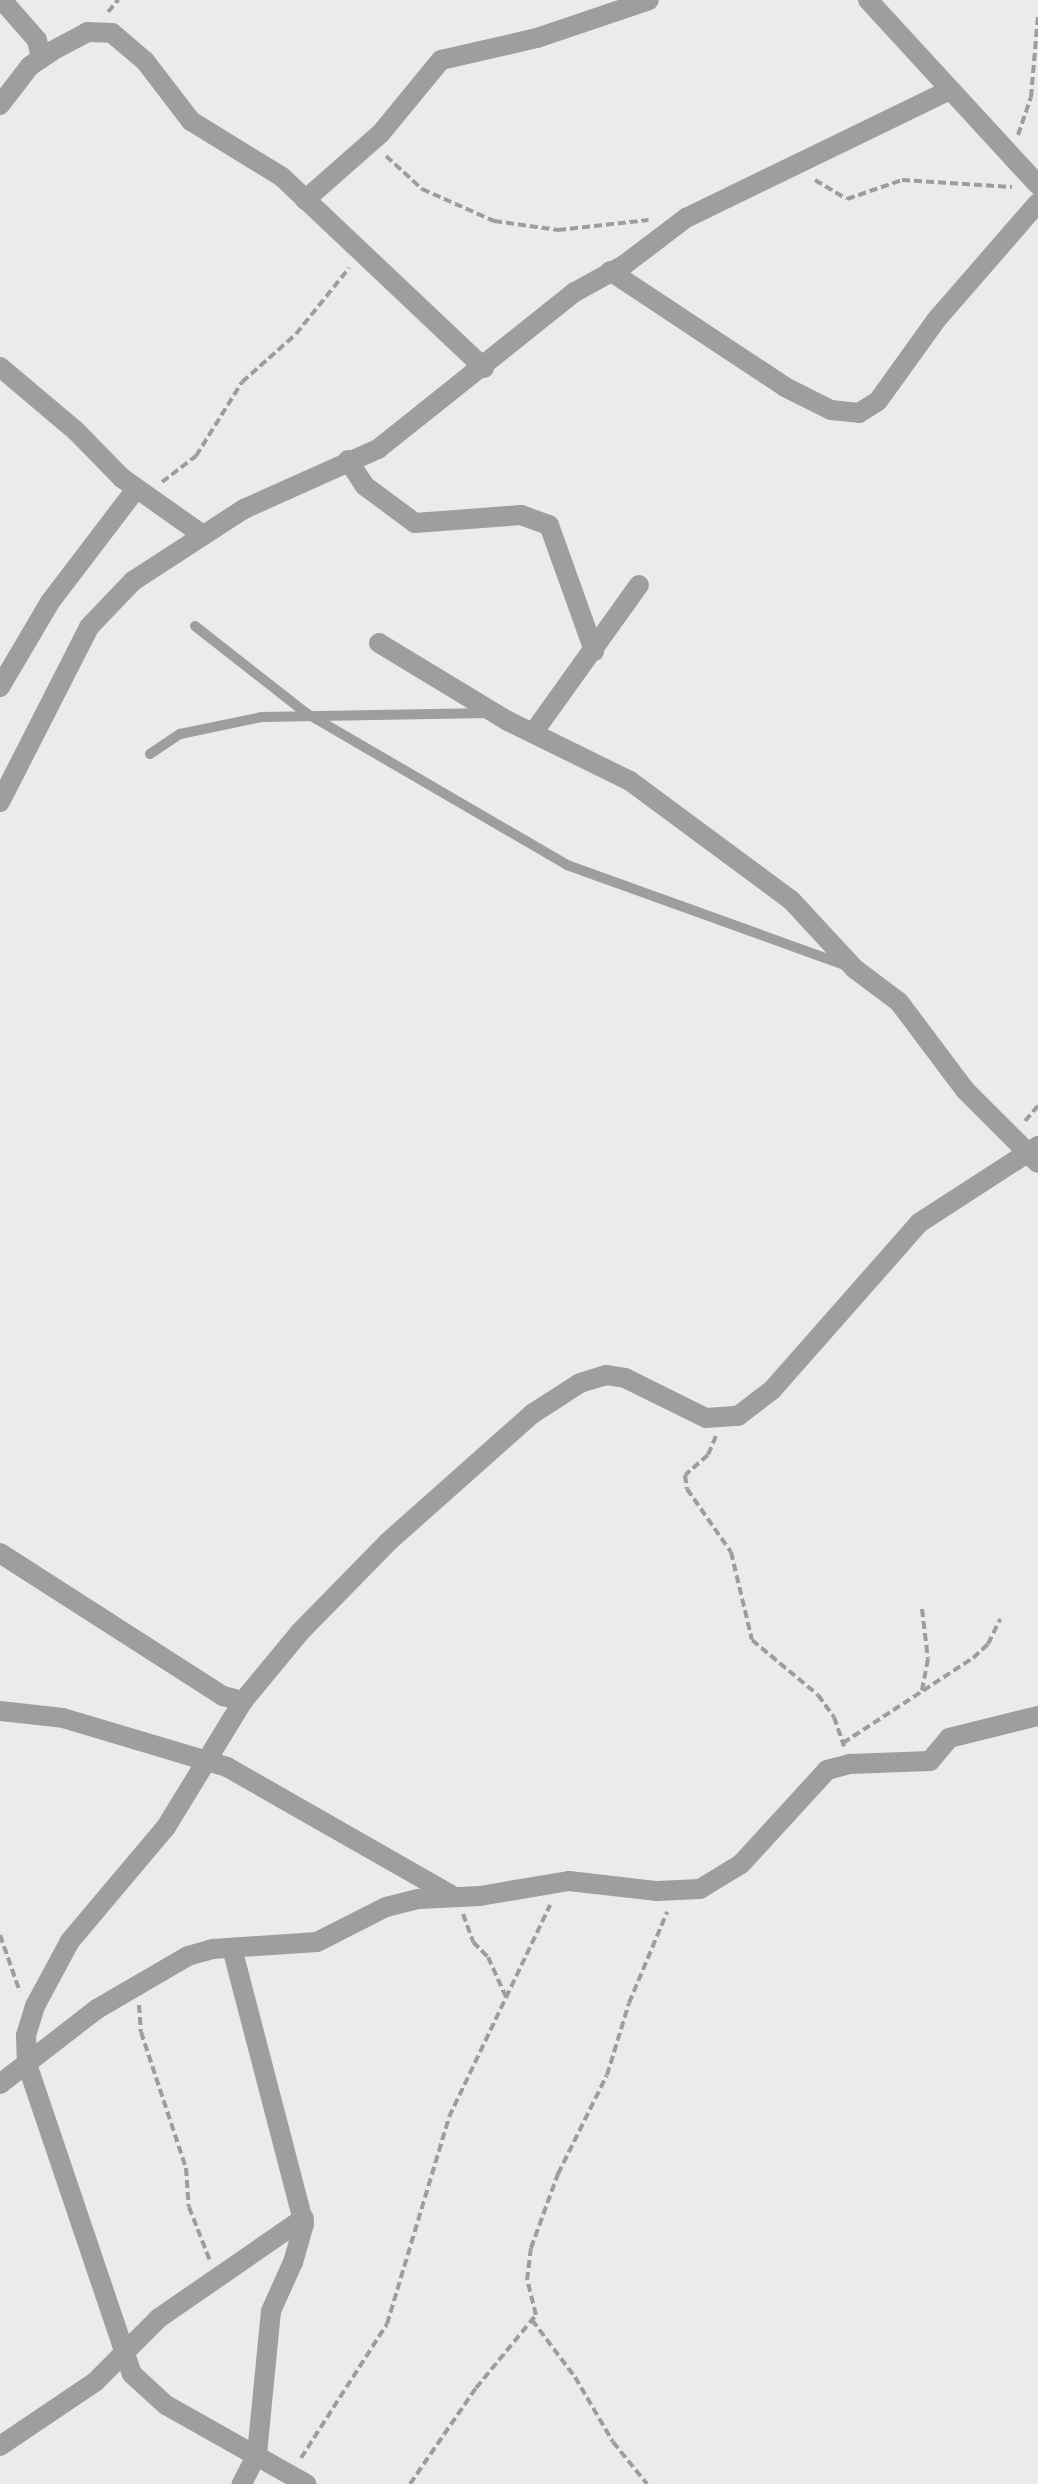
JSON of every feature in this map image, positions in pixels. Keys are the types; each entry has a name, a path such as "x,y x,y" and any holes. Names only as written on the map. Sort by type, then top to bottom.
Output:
{"street":[{"path":"2,0 37,40 41,59"},
{"path":"305,200 372,142 444,58 537,38 649,0"},
{"path":"868,0 948,91 1010,150 1030,186"},
{"path":"0,105 41,59 87,32 112,33 145,61 195,124 266,164 484,368"},
{"path":"0,802 89,627 115,595 200,533 348,460 378,449 484,368 575,292 686,218 948,91"},
{"path":"610,271 785,387 831,410 859,413 878,401 937,319 1038,203"},
{"path":"0,367 140,492 200,533"},
{"path":"348,460 365,486 415,523 521,515 549,525 594,651"},
{"path":"0,687 50,602 140,492"},
{"path":"533,733 639,585"},
{"path":"299,2479 166,2405 139,2382 124,2357 27,2064 26,2036 35,2006 75,1933 160,1834 243,1701 300,1632 388,1542 474,1463 580,1383 597,1376 625,1378 722,1421 744,1412 772,1390 919,1223 1034,1154 965,1090 899,1002 855,969 791,900 688,819 630,781 495,714 379,643"},
{"path":"0,1553 223,1696 243,1701"},
{"path":"0,1711 63,1718 206,1759 258,1781 456,1896"},
{"path":"0,2084 137,1983 188,1956 232,1948 317,1942 395,1903 569,1881 678,1892 710,1885 728,1875 823,1773 850,1764 930,1761 949,1738 1038,1716"},
{"path":"232,1948 304,2218 297,2251 267,2328 257,2454 242,2484"},
{"path":"0,2446 124,2357 159,2318 217,2275 304,2218"}],"lane":[{"path":"195,626 306,713 567,865 637,886 855,969"},
{"path":"150,754 180,734 211,725 306,713 495,714"}],"path":[{"path":"1010,150 1031,97 1038,16"},
{"path":"372,142 422,189 494,221 558,230 686,218"},
{"path":"777,172 822,181 847,199 902,180 1030,186"},
{"path":"140,492 196,456 242,382 296,334 361,254"},
{"path":"722,1421 708,1455 685,1475 687,1489 731,1552 752,1640 818,1695 834,1717 850,1764"},
{"path":"921,1693 928,1659 922,1609"},
{"path":"843,1743 985,1649 1000,1619"},
{"path":"299,2479 387,2324 449,2117 551,1904 569,1881"},
{"path":"410,2484 476,2388 532,2320 535,2310 527,2280 544,2209 607,2075 629,2003 678,1892"},
{"path":"456,1896 473,1942 488,1957 506,1997"},
{"path":"0,1935 19,1985 21,2004"},
{"path":"137,1983 141,2032 186,2168 189,2207 217,2275"},
{"path":"532,2320 575,2377 613,2442 647,2484"}]}
